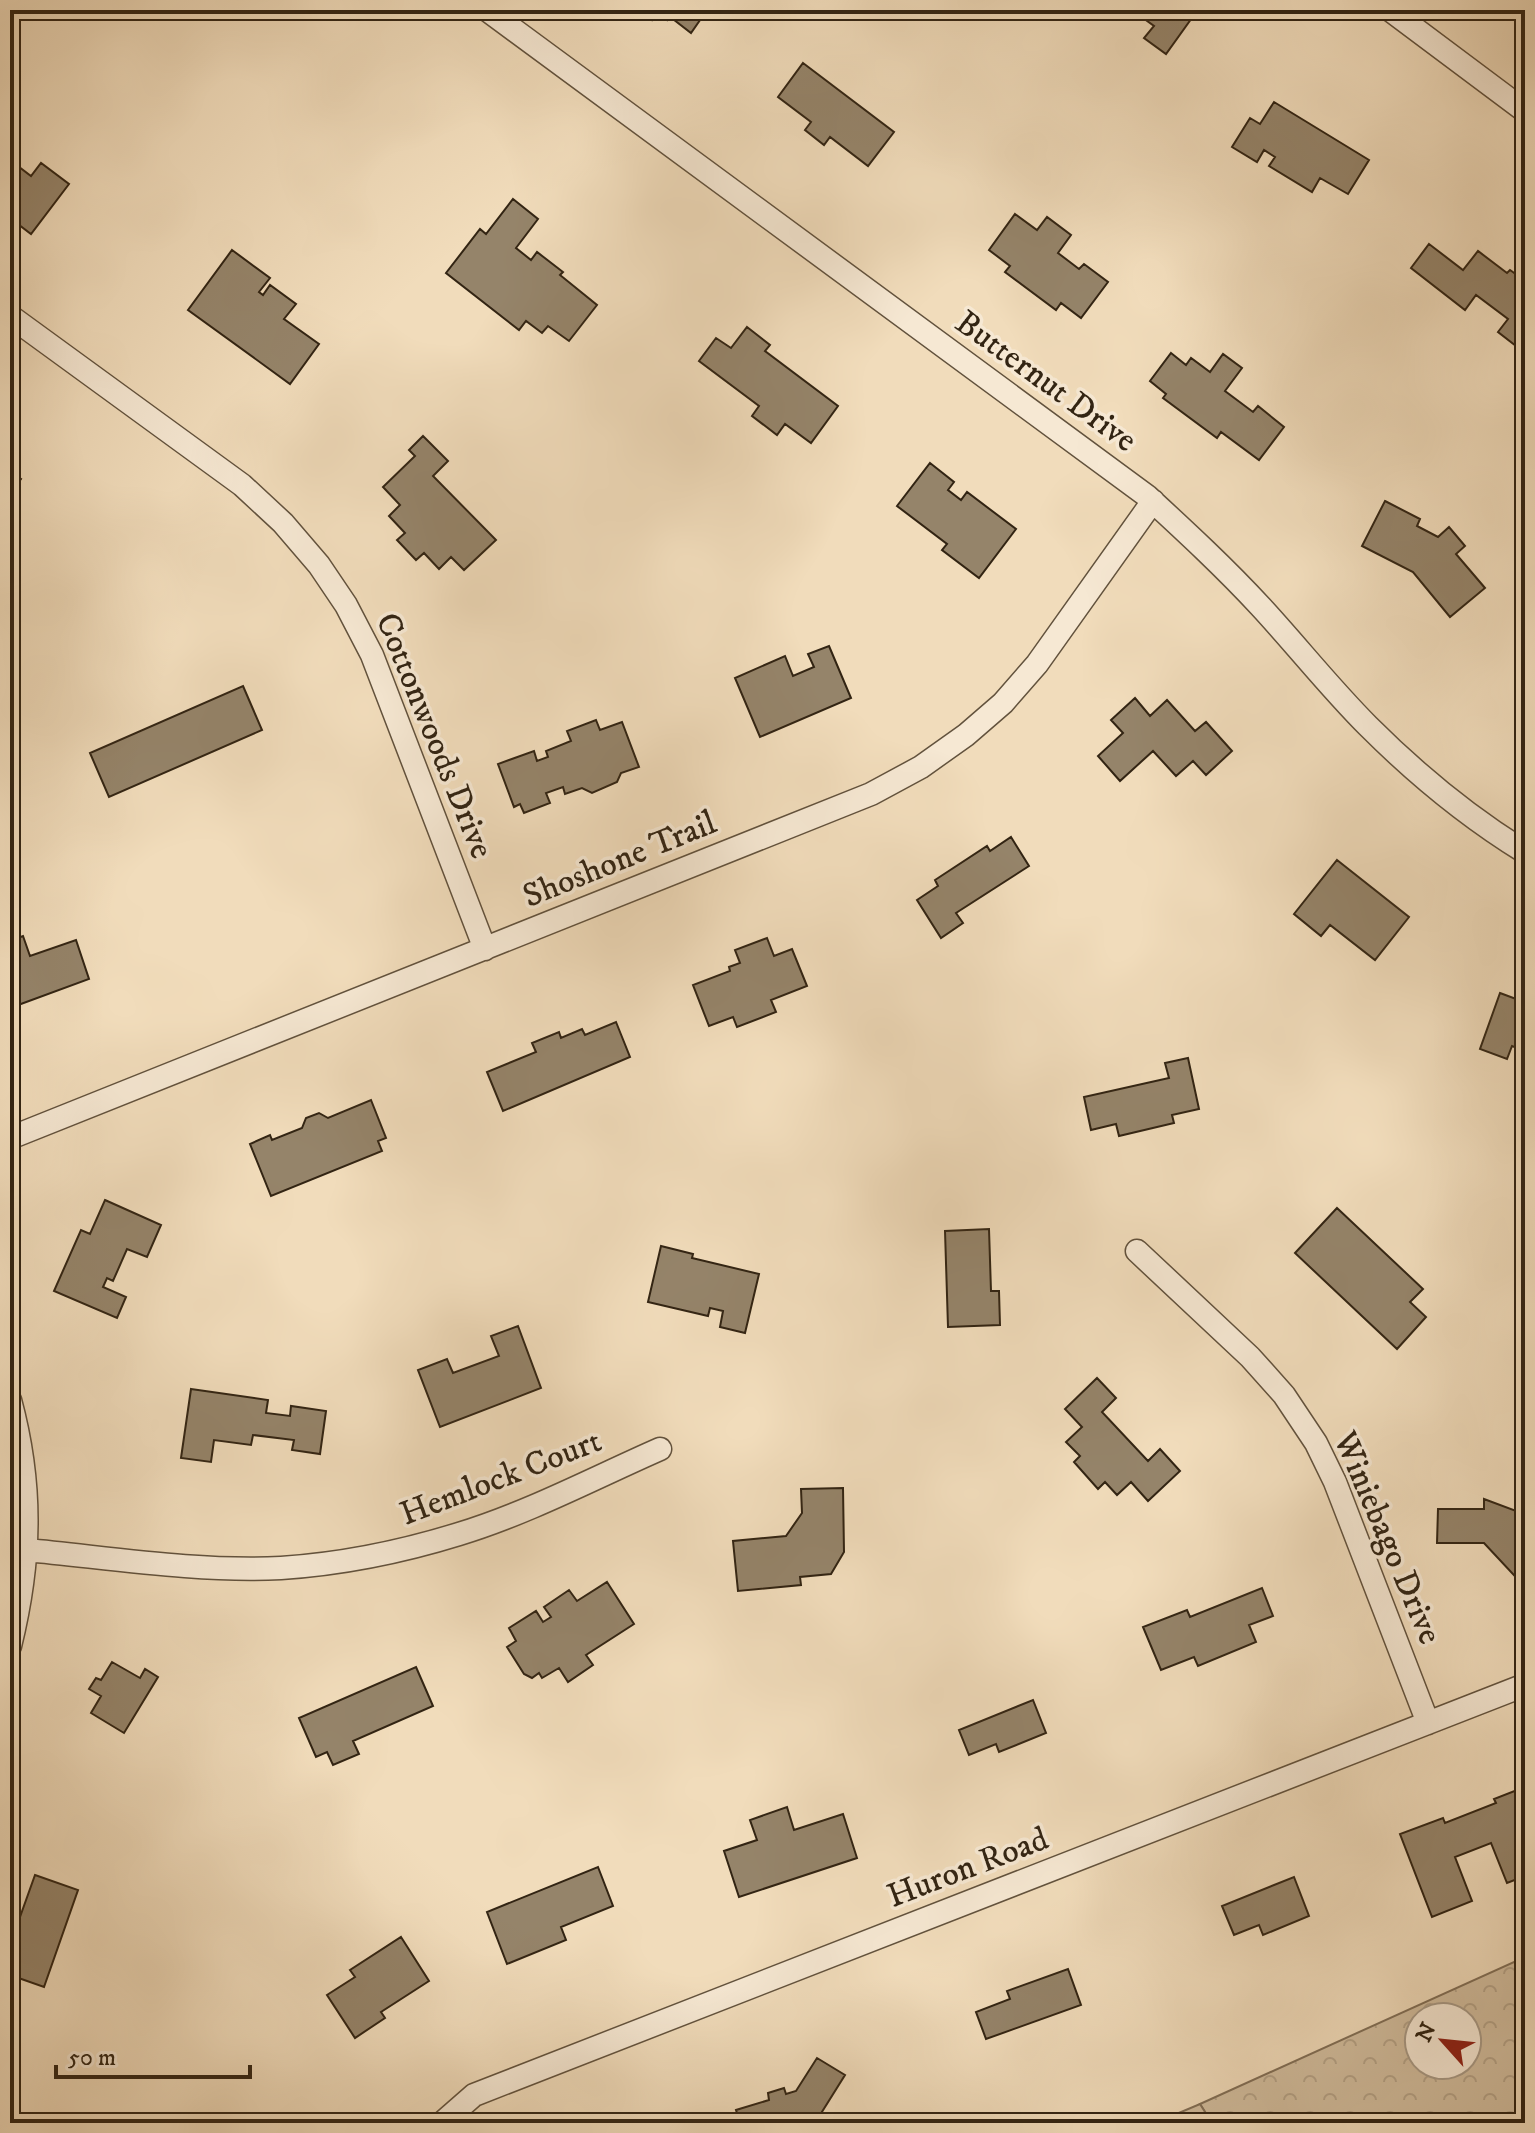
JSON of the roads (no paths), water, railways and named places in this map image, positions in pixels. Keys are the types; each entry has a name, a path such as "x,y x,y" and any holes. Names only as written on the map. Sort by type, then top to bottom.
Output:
{"street":[{"name":"Butternut Drive","path":"487,10 1153,501 1261,606 1366,724 1413,769 1463,810 1525,852"},
{"path":"1390,10 1525,111"},
{"name":"Cottonwoods Drive","path":"10,316 242,485 283,523 319,565 346,605 372,655 485,949"},
{"name":"Shoshone Trail","path":"10,1138 871,794 921,767 966,735 1003,703 1037,664 1153,501"},
{"name":"Winiebago Drive","path":"1137,1251 1250,1357 1284,1395 1316,1443 1335,1482 1428,1723"},
{"path":"10,1400 26,1482 27,1550 21,1602 10,1646"},
{"name":"Hemlock Court","path":"27,1550 206,1568 280,1568 341,1561 402,1550 461,1534 505,1518 660,1449"},
{"name":"Huron Road","path":"442,2123 474,2095 1525,1685"}]}
